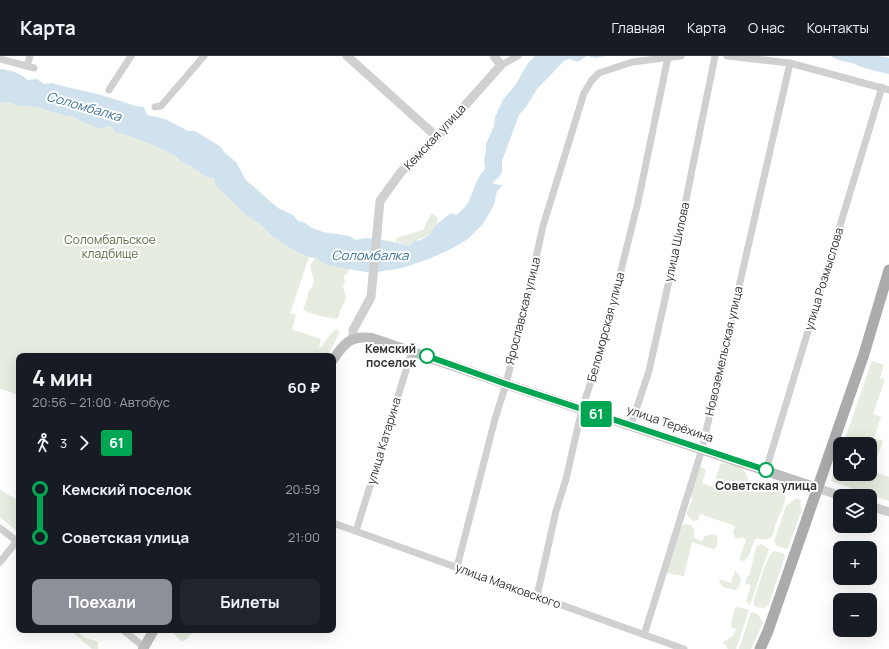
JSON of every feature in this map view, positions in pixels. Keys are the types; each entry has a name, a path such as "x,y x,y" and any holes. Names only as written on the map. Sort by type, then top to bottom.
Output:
{"main road":[{"path":"760,649 768,631 864,354 889,270"},
{"name":"улица Терёхина","path":"353,339 363,337 372,338 818,488"},
{"path":"336,356 344,345 353,339"},
{"path":"144,648 152,633"}],"street":[{"path":"0,59 31,67 30,56"},
{"path":"109,90 131,56"},
{"path":"155,107 161,106 204,56"},
{"path":"347,56 436,137"},
{"path":"494,56 502,65"},
{"name":"Кемская улица","path":"353,339 353,330 371,297 373,288 380,201 401,172 436,137 502,65 518,56"},
{"path":"668,57 681,56"},
{"name":"улица Шилова","path":"631,425 649,371 676,249 715,56"},
{"path":"727,56 790,63 889,90"},
{"name":"Ярославская улица","path":"457,568 495,419 506,384 543,226 584,93 592,80 599,74 632,62 668,57"},
{"name":"Беломорская улица","path":"537,596 556,511 566,479 582,409 601,351 638,202 668,57"},
{"name":"Новоземельская улица","path":"644,635 702,449 790,63"},
{"name":"улица Розмыслова","path":"766,470 882,87"},
{"name":"улица Катарина","path":"356,531 412,351"},
{"name":"улица Терёхина","path":"818,488 833,493"},
{"path":"877,508 889,512"},
{"name":"улица Маяковского","path":"336,524 684,649"},
{"path":"0,528 16,540"},
{"path":"0,562 16,544"},
{"path":"126,633 144,648"}],"green space":[{"name":"Соломбальское кладбище","path":"0,102 9,102 17,106 36,107 66,116 72,116 84,123 112,127 115,133 124,134 155,146 174,155 182,163 191,166 206,177 214,178 232,201 246,215 262,226 273,237 295,251 309,257 290,313 296,315 292,329 321,339 319,348 333,331 336,329 339,332 329,353 16,353 16,394 0,389"},
{"path":"431,214 434,214 438,219 436,225 430,233 409,246 396,242 396,239 399,237 423,230"},
{"path":"315,258 350,269 344,276 345,283 343,286 346,297 345,302 340,310 339,317 336,319 320,316 303,310 308,292 314,281 310,266"},
{"path":"872,361 884,365 880,378 885,380 873,414 881,417 874,437 845,437"},
{"path":"877,439 883,441 877,457"},
{"path":"722,463 739,467 747,475 748,480 778,484 783,488 785,493 784,504 772,535 770,538 766,539 755,539 748,557 743,561 739,560 746,540 742,537 738,539 735,538 733,532 735,526 700,514 698,520 693,521 687,515 692,500 691,494 696,471 701,467 704,468 706,471 702,483 713,487"},
{"path":"877,473 889,477 889,501 877,497 877,489 854,489 831,481 833,475 833,481 877,481"},
{"path":"0,490 16,499 16,530 0,517"},
{"path":"796,498 801,500 800,505 802,509 787,549 777,546 774,541 786,506"},
{"path":"682,525 691,525 694,529 694,538 702,541 705,536 715,534 718,539 716,548 713,549 692,542 684,576 666,573"},
{"path":"761,544 769,549 750,605 746,601 751,585 746,584 745,581 750,573 756,547"},
{"path":"774,551 783,553 785,556 769,604 764,608 756,607 754,605 754,600 760,581 768,559"},
{"path":"735,570 741,578 739,587 735,590 723,587 719,582 720,579 731,583"},
{"path":"737,607 749,610 736,649 728,649 723,642 733,636 736,629 732,628 731,624 735,608"},
{"path":"751,612 758,614 763,623 751,649 739,649"},
{"path":"73,633 79,633 85,638 98,642 98,649 92,649"},
{"path":"173,633 192,633 184,641 180,640"}],"water":[{"name":"Соломбалка","path":"535,56 587,56 578,62 569,59 564,61 537,89 526,107 519,115 502,161 502,172 493,182 494,184 503,185 497,191 494,205 483,224 468,239 429,259 402,268 371,273 327,265 315,258 295,251 273,237 262,226 246,215 216,186 214,178 206,177 191,166 182,163 174,155 155,146 124,134 115,133 112,127 108,126 102,129 84,123 72,116 66,116 36,107 17,106 9,102 0,102 0,69 15,72 28,80 37,79 44,84 52,83 144,107 147,115 165,119 188,131 195,131 221,147 224,152 236,162 246,180 278,208 293,215 298,221 306,223 310,227 323,232 350,236 355,240 368,238 409,246 414,241 421,240 430,234 436,225 451,213 457,215 467,205 482,172 485,169 484,159 486,144 494,126 495,117 503,100 516,84 528,63"},
{"path":"587,56 605,56 597,58"},
{"path":"831,56 879,56 889,58 889,74 860,67 852,63 838,60"}],"bus line":[{"name":"61","path":"427,356 506,384 766,470"}],"place":[{"name":"Кемский поселок","path":"427,356"},
{"name":"Советская улица","path":"766,470"}]}
